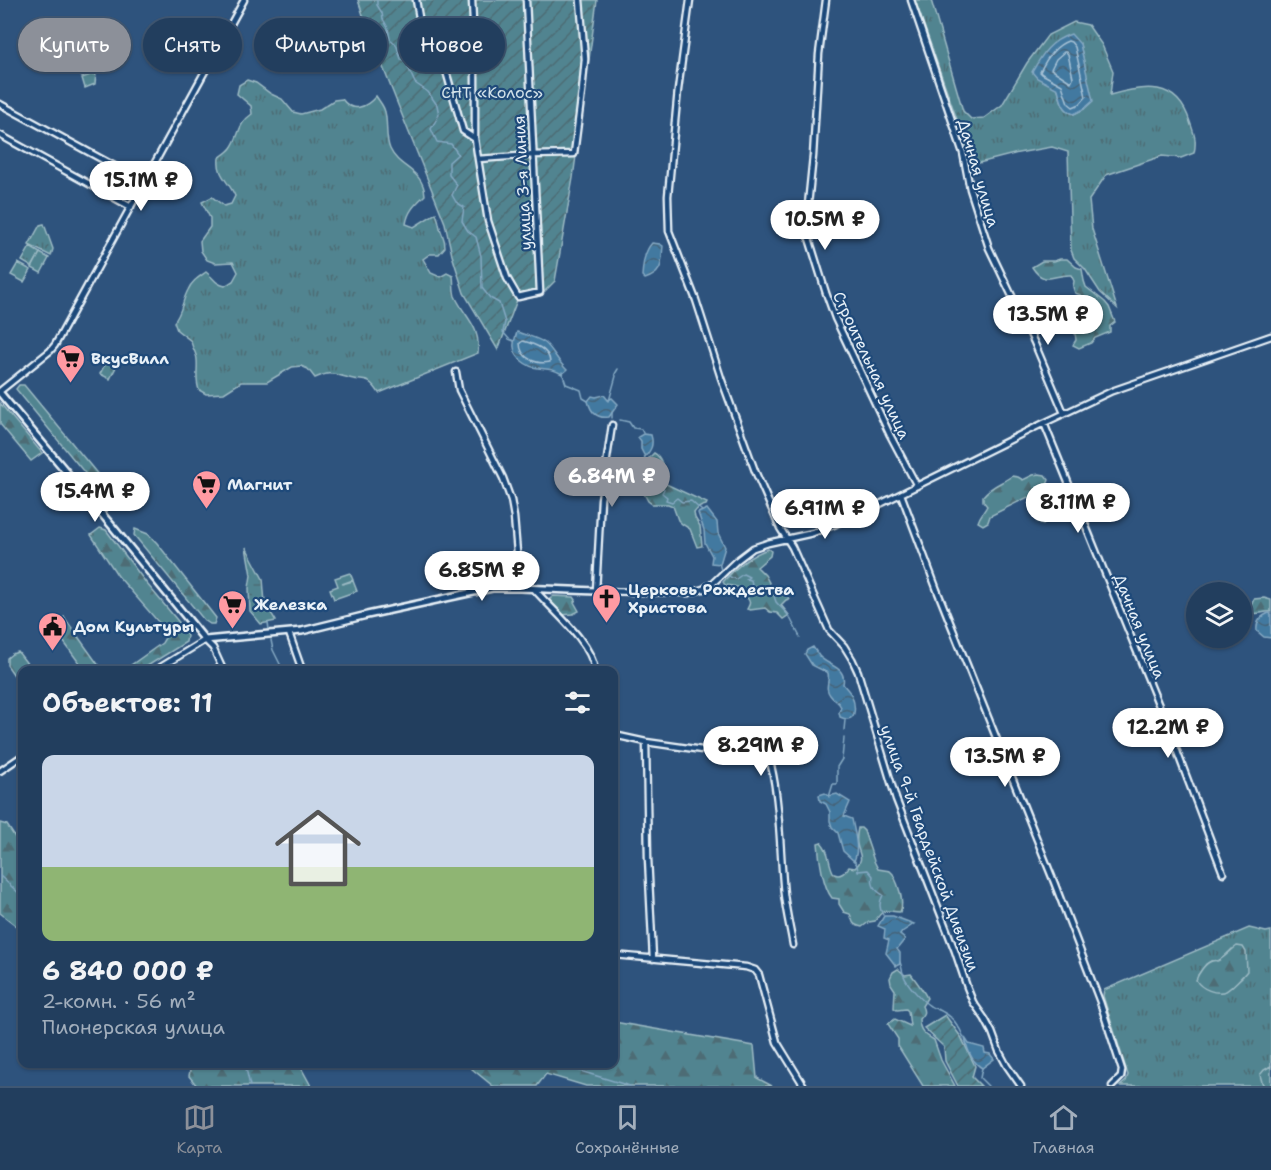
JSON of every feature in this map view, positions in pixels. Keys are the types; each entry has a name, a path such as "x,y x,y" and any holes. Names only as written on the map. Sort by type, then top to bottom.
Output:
{"street":[{"path":"221,666 213,648 0,392 55,345 244,0"},
{"path":"416,0 421,29 444,64 463,131 475,139"},
{"path":"472,0 476,77 475,139 478,159 533,154 574,154 585,59 580,0"},
{"name":"улица 3-я Линия","path":"478,159 488,221 507,278 518,297 540,292 526,0"},
{"name":"улица 9-й Гвардейской Дивизии","path":"690,0 678,90 668,196 669,231 696,300 721,378 755,471 829,630 844,646 858,672 896,799 955,951 966,987 992,1032 999,1052 1021,1086"},
{"name":"Строительная улица","path":"826,0 819,54 806,224 808,235 835,319 917,486"},
{"name":"Дачная улица","path":"911,0 963,153 970,189 989,248 1034,342 1064,413"},
{"path":"0,104 144,182"},
{"path":"0,135 131,207"},
{"path":"163,666 206,640 289,633 492,588 689,593 703,589 753,548 813,533 836,524 1064,413 1125,386 1271,336"},
{"path":"456,372 459,390 504,478 514,517 520,588"},
{"name":"Дачная улица","path":"1044,423 1166,722 1223,873"},
{"path":"596,591 602,499 612,424"},
{"path":"901,494 936,590 1023,802 1100,1002 1122,1070 1121,1077 1112,1086"},
{"path":"534,589 584,645 594,666"},
{"path":"289,633 301,666"},
{"path":"618,736 702,750 764,741 773,776 784,895 793,945"},
{"path":"646,742 653,959"},
{"path":"0,771 18,759"},
{"path":"618,955 746,967 755,970 763,986 777,1042 804,1086"}],"green space":[{"name":"СНТ «Колос»","path":"358,0 597,0 573,178 555,281 540,296 517,300 498,350 464,293 445,223 385,72 387,72 387,18 364,18"},
{"path":"915,0 931,0 963,111 971,119 984,118 1002,105 1027,63 1048,35 1074,22 1088,25 1102,45 1113,71 1110,95 1147,88 1168,92 1184,108 1195,137 1194,153 1181,158 1162,156 1106,175 1089,200 1092,229 1117,308 1100,292 1085,269 1074,258 1071,250 1068,152 1052,147 979,163 972,159","holes":["1080,44 1085,67 1084,109 1074,114 1064,107 1058,89"]},
{"path":"80,72 92,72 81,76"},
{"path":"96,73 95,84 85,88 82,78"},
{"path":"247,80 282,99 293,112 301,114 320,109 334,100 342,99 350,106 359,107 368,104 376,96 383,106 390,149 399,161 415,174 423,186 425,195 411,211 406,224 414,227 436,213 445,247 439,254 430,254 423,259 431,273 440,277 447,273 453,276 455,296 475,329 478,353 379,393 372,384 366,381 332,374 315,378 308,369 301,366 292,367 267,382 241,382 224,393 206,394 199,390 197,358 191,341 177,330 174,322 179,315 186,294 198,278 206,272 225,286 233,281 238,272 233,262 215,263 207,260 201,251 200,241 210,227 210,218 202,202 212,197 224,206 231,204 235,196 222,174 219,158 234,144 241,126 252,114 251,106 237,94 239,85"},
{"path":"44,224 53,249 51,256 29,245 40,225"},
{"path":"30,247 40,253 32,267 22,261"},
{"path":"40,253 49,258 41,273 32,268"},
{"path":"1067,259 1082,269 1086,287 1105,302 1115,322 1110,326 1110,332 1079,348 1073,345 1076,340 1075,333 1084,325 1083,319 1092,309 1083,297 1075,293 1071,275 1045,278 1041,277 1032,267 1042,261"},
{"path":"18,263 31,270 24,282 11,275"},
{"path":"108,358 118,363 110,379 100,374"},
{"path":"19,385 24,385 114,494 114,497 107,498 102,494 16,389"},
{"path":"0,403 42,453 31,461 0,424"},
{"path":"654,453 662,462 666,484 707,503 694,513 700,526 702,546 697,547 690,529 678,520 673,506 652,504 641,488 647,460"},
{"path":"1039,474 1045,475 1049,480 1044,502 1048,520 1043,524 1037,522 1033,511 1035,505 1028,497 990,516 988,522 983,525 978,522 987,506 983,501 983,496 990,490 1012,476 1023,480"},
{"path":"100,528 106,530 182,626 187,636 186,642 147,666 130,666 162,643 165,638 161,625 118,576 91,535"},
{"path":"135,529 148,534 157,543 216,618 214,624 204,620 134,535"},
{"path":"246,547 263,579 265,603 276,621 261,624 250,611 251,575"},
{"path":"768,549 771,551 770,556 757,567 765,575 775,594 785,595 789,599 781,605 789,615 783,619 777,613 765,608 747,609 749,601 741,590 735,586 725,585 723,582 743,562"},
{"path":"350,573 353,580 342,584 353,581 357,591 334,599 330,589 338,586 335,578"},
{"path":"553,596 574,597 579,611 561,615 549,600"},
{"path":"1254,599 1271,600 1271,612 1252,613"},
{"path":"64,617 99,666 80,666 53,627 55,621"},
{"path":"18,652 29,666 18,666 18,681 7,665 7,658"},
{"path":"0,823 7,825 18,842 18,927 0,913"},
{"path":"858,828 864,831 878,869 890,871 893,874 902,903 900,912 884,912 875,921 862,927 854,924 850,914 844,912 839,904 839,899 832,898 829,893 822,872 818,843 821,842 826,850 834,874 841,874 849,867 855,868 860,862 857,844"},
{"path":"1249,928 1271,931 1271,1066 1262,1082 1264,1086 1120,1086 1126,1081 1128,1075 1103,996 1104,990","holes":["1232,949 1243,976 1225,991 1219,992 1198,975 1206,964 1218,961"]},
{"path":"1237,946 1243,947 1246,952 1247,971 1226,991 1218,992 1201,986 1196,980 1204,966 1209,962 1219,960"},
{"path":"898,969 905,975 911,974 927,998 922,1006 924,1011 919,1019 920,1027 934,1040 941,1060 955,1086 923,1086 898,1046 898,1039 888,1024 895,1019 910,1026 908,1011 894,1008 895,990 890,978"},
{"path":"945,1015 961,1037 975,1066 972,1077 981,1086 958,1086 945,1061 944,1047 924,1028"},
{"path":"618,1023 754,1046 757,1078 772,1086 586,1086 546,1074 537,1086 493,1086 471,1068 618,1068"},
{"path":"1271,1066 1271,1086 1264,1086 1260,1075"},
{"path":"190,1068 301,1068 311,1086 197,1086 189,1076"}],"water":[{"path":"1071,34 1080,44 1093,101 1074,114 1064,107 1058,89 1037,78 1032,72 1048,48"},
{"path":"652,243 663,246 661,262 656,274 645,279 642,276 643,263"},
{"path":"517,332 545,343 567,370 562,374 534,367 522,361 514,347"},
{"path":"604,395 608,400 612,398 618,404 609,417 595,414 588,401 592,396"},
{"path":"643,434 651,435 652,442 645,457 638,437"},
{"path":"707,509 717,522 718,533 725,547 720,564 711,563 712,556 705,543 704,530 698,513"},
{"path":"1269,613 1271,614 1271,638 1264,637 1257,631 1260,620"},
{"path":"813,647 822,659 842,673 843,684 852,696 854,705 854,714 850,719 840,717 841,707 828,692 828,673 812,665 805,654"},
{"path":"825,793 829,796 837,794 850,802 844,816 852,819 857,846 854,861 843,851 838,833 830,821 830,812 826,804 820,801 819,795"},
{"path":"884,916 893,916 914,924 900,935 905,939 897,949 900,953 900,964 896,966 886,953 889,940 884,938 885,929 878,926"},
{"path":"965,1038 969,1044 984,1048 985,1053 990,1054 994,1059 982,1068 970,1055"}],"waterway":[{"path":"377,0 390,39 396,44 401,59 406,63 415,83 428,92 437,105 439,115 431,129 437,142 451,144 458,154 449,162 449,175 457,185 452,195 456,202 464,207 462,221 468,231 476,237 481,256 482,288 490,298 499,303 505,322 503,332 514,341"},
{"path":"609,401 618,369"},
{"path":"562,372 566,384 581,390 583,398 588,401"},
{"path":"612,412 612,418"},
{"path":"620,420 629,422 633,428 641,429 643,433"},
{"path":"645,455 644,462 651,464 659,475 658,479 664,489 662,493 667,497 666,500 672,502 677,498 682,502 691,501 702,511"},
{"path":"719,563 721,570"},
{"path":"727,576 736,579 743,574 749,577 746,579 751,580 752,588 755,586 758,588 756,593 769,590 773,593 776,602 789,616 800,637"},
{"path":"268,623 269,630"},
{"path":"271,640 281,666"},
{"path":"844,730 845,720"},
{"path":"829,797 833,784 837,784 837,767 842,759 844,738"},
{"path":"854,860 858,871 868,870 873,876 874,887 883,895 880,905 883,915"},
{"path":"0,876 18,892"},
{"path":"900,962 903,974 915,992 930,1006 950,1017 964,1038"},
{"path":"246,1068 250,1086"},
{"path":"570,1068 630,1086"},
{"path":"982,1068 980,1078 988,1086"}],"place":[{"name":"ВкусВилл","path":"70,384"},
{"name":"Магнит","path":"206,510"},
{"name":"Церковь Рождества Христова","path":"607,624"},
{"name":"Железка","path":"233,630"},
{"name":"Дом Культуры","path":"52,652"}]}
